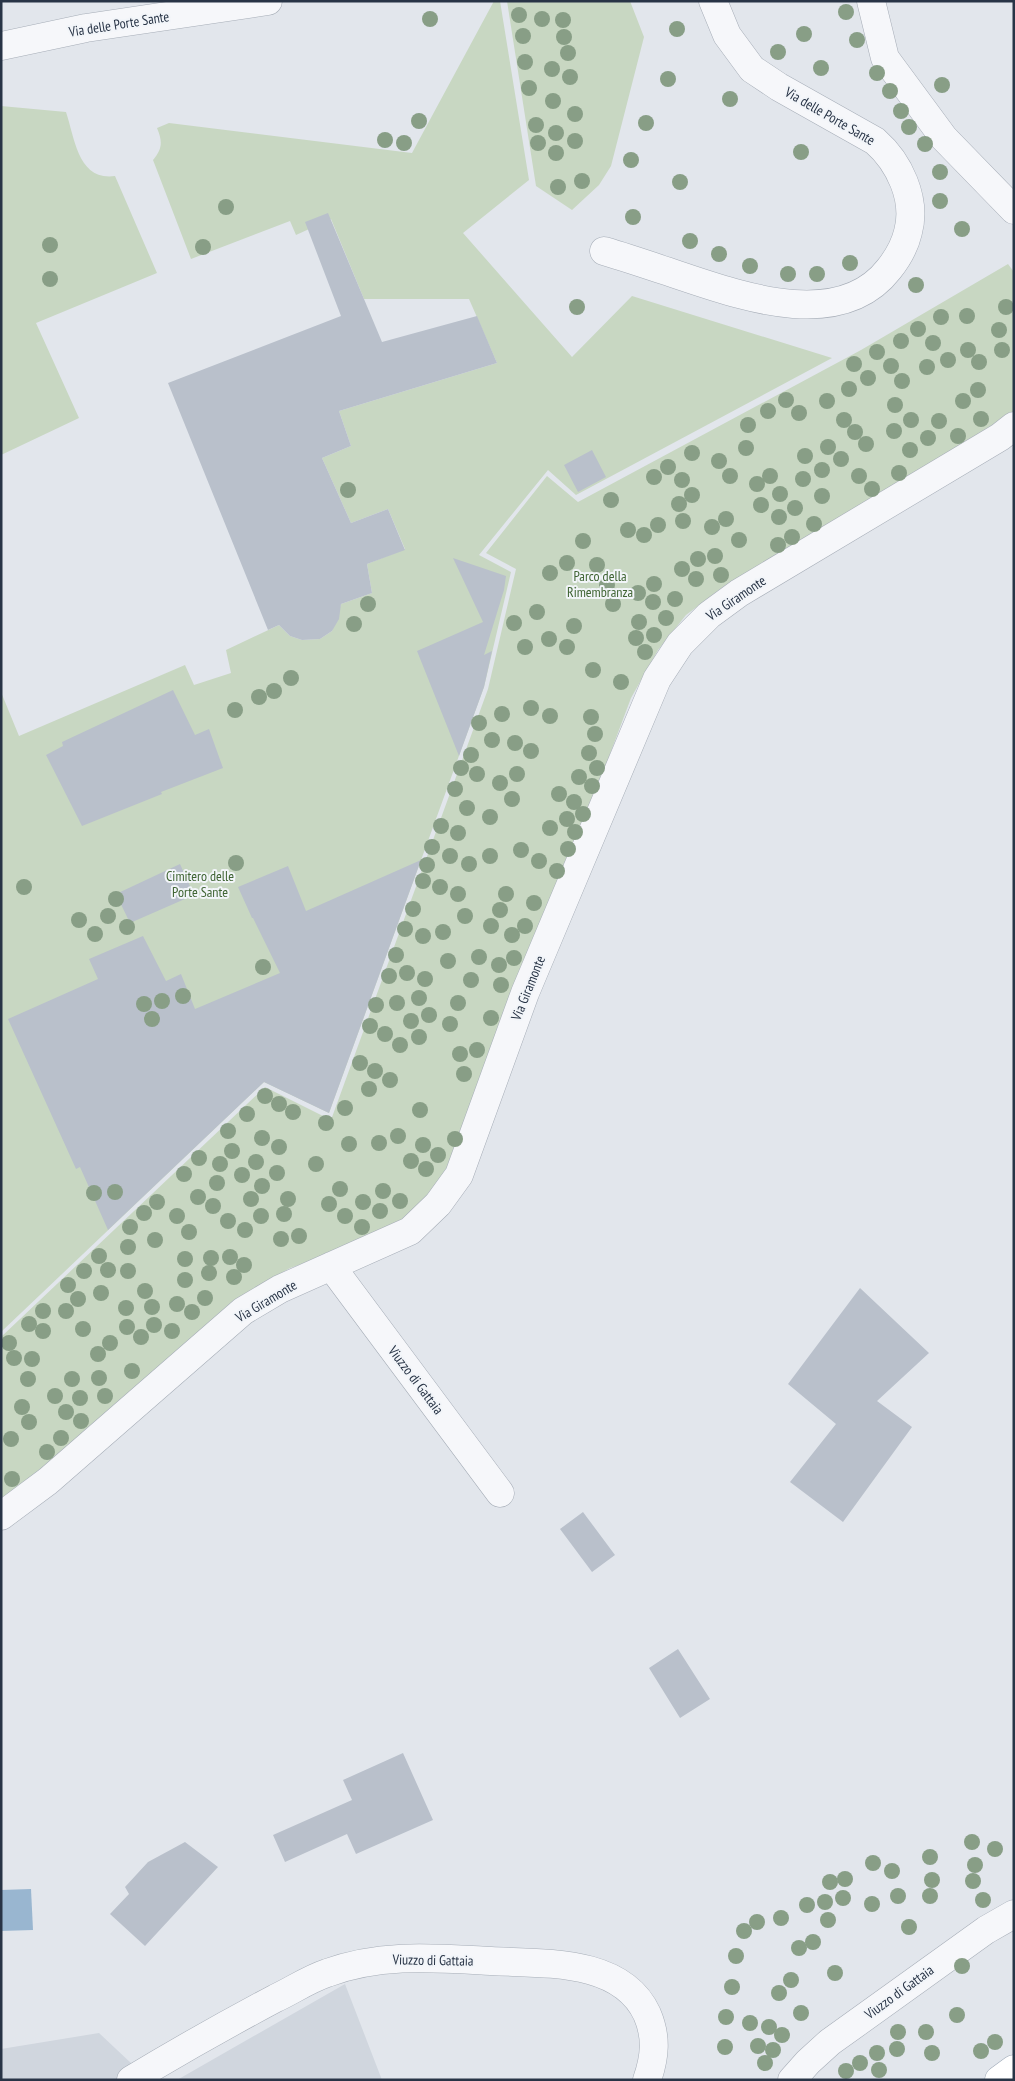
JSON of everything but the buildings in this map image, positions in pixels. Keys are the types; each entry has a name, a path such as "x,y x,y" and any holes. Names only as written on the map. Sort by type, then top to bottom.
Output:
{"main road":[{"path":"999,2080 1014,2069"}],"street":[{"name":"Via delle Porte Sante","path":"1,46 86,28 268,1"},
{"name":"Via delle Porte Sante","path":"604,251 732,293 786,303 816,305 843,300 872,287 895,262 901,250 908,233 910,218 908,196 896,164 887,151 875,141 779,87 752,69 727,35 713,1"},
{"path":"871,1 885,58 944,138 1014,210"},
{"name":"Via Giramonte","path":"1,1516 48,1481 243,1310 280,1289 410,1231 438,1204 459,1175 525,993 657,679 680,644 709,615 739,593 1000,437 1014,426"},
{"name":"Viuzzo di Gattaia","path":"332,1266 500,1493"},
{"name":"Viuzzo di Gattaia","path":"792,2080 830,2042 980,1935 1014,1914"},
{"name":"Viuzzo di Gattaia","path":"131,2080 238,2018 325,1973 360,1963 414,1957 567,1965 600,1973 614,1980 627,1989 643,2005 653,2027 655,2046 646,2080"}],"shaded area":[{"path":"345,1984 382,2080 177,2080"},
{"path":"99,2033 149,2080 1,2080 1,2049"}],"green space":[{"name":"Cimitero delle Porte Sante","path":"494,1 500,1 529,180 463,233 572,357 632,296 832,358 576,495 548,470 479,555 511,572 484,687 329,1113 264,1082 1,1332 1,692 19,736 185,665 194,685 231,673 226,650 279,625 290,636 302,640 320,639 332,631 341,604 372,593 367,564 405,549 388,509 351,523 322,458 351,446 339,411 497,363 469,299 364,299 331,219 296,235 290,221 191,259 153,160 161,145 157,128 169,123 412,153"},
{"path":"507,1 630,1 644,37 611,166 599,185 572,210 536,186"},
{"path":"1,106 66,112 80,156 86,165 93,172 103,176 115,176 157,273 36,323 79,418 1,455"},
{"name":"Parco della Rimembranza","path":"1008,264 1014,272 1014,411 723,587 686,615 658,650 631,698 486,1084 455,1156 429,1196 403,1223 374,1239 290,1268 234,1300 108,1417 1,1504 1,1337 265,1087 331,1120 488,689 516,569 486,553 547,476 578,502 861,350"}],"water":[{"path":"31,1889 33,1930 1,1931 1,1890"}]}
